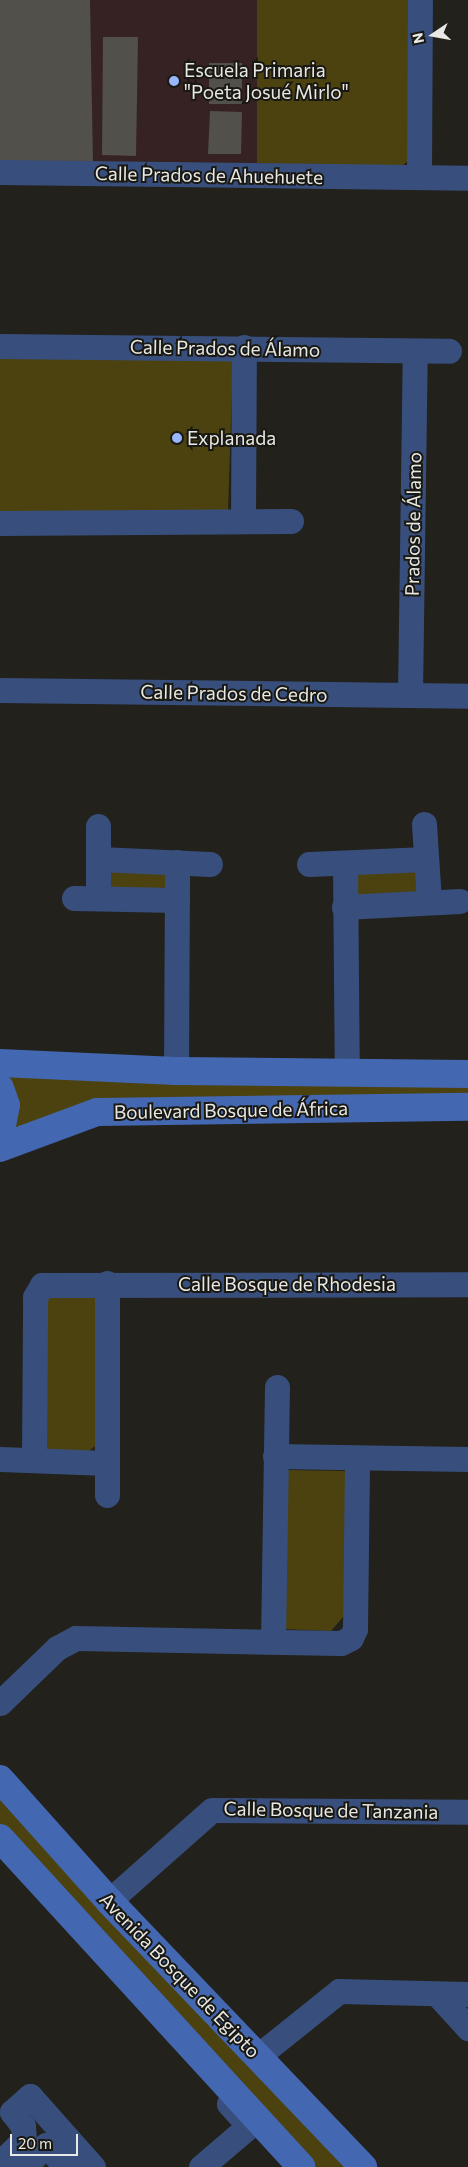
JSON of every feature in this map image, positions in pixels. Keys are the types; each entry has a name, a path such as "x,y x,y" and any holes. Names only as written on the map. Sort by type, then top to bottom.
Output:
{"street":[{"path":"419,177 420,0"},
{"name":"Calle Prados de Ahuehuete","path":"0,172 468,178"},
{"name":"Calle Prados de Álamo","path":"0,346 244,347 415,352 449,351"},
{"path":"243,521 244,347"},
{"name":"Prados de Álamo","path":"410,696 415,352"},
{"path":"0,523 292,521"},
{"name":"Calle Prados de Cedro","path":"0,690 468,696"},
{"path":"424,824 429,902"},
{"path":"98,826 99,859 86,898 177,900"},
{"path":"99,859 210,864"},
{"path":"310,864 426,860"},
{"path":"176,1071 177,862"},
{"path":"345,863 347,1074"},
{"path":"344,907 460,901"},
{"name":"Boulevard Bosque de África","path":"0,1063 176,1071 468,1074"},
{"path":"0,1088 6,1105 0,1135"},
{"name":"Boulevard Bosque de África","path":"0,1148 94,1113 183,1108 468,1107"},
{"path":"107,1283 107,1495"},
{"name":"Calle Bosque de Rhodesia","path":"34,1460 36,1291 47,1284 468,1284"},
{"path":"273,1641 274,1456 277,1387"},
{"path":"274,1456 468,1459"},
{"path":"0,1703 57,1648 76,1638 341,1643 353,1634 357,1458"},
{"path":"0,1459 107,1462"},
{"name":"Avenida Bosque de Egipto","path":"0,1779 108,1901 363,2167"},
{"name":"Calle Bosque de Tanzania","path":"108,1901 212,1810 468,1812"},
{"name":"Avenida Bosque de Egipto","path":"0,1838 301,2167"},
{"path":"0,1852 248,2126 201,2167"},
{"path":"258,2056 336,1992 468,1994"},
{"path":"438,1995 468,2028"},
{"path":"0,2163 24,2140 23,2126 12,2112 30,2096 93,2167"},
{"path":"27,2112 76,2167"},
{"path":"224,2167 267,2130"},
{"path":"11,2167 46,2134"},
{"path":"24,2167 46,2145 66,2167"}],"shaded area":[{"name":"Escuela Primaria \"Poeta Josué Mirlo\"","path":"90,0 257,0 257,163 93,161"},
{"path":"257,0 410,0 408,161 398,169 257,163"},
{"path":"0,357 233,357 228,513 0,511"},
{"path":"102,867 170,868 170,893 102,891"},
{"path":"420,869 421,896 351,901 351,871"},
{"path":"3,1073 468,1081 468,1096 10,1133"},
{"path":"43,1294 98,1294 101,1441 88,1452 41,1450"},
{"path":"286,1470 348,1471 344,1616 331,1631 282,1629"},
{"path":"0,1791 349,2167 314,2167 0,1827"}],"building":[{"path":"0,0 90,0 93,161 0,161"},
{"path":"103,37 138,37 136,156 102,155"},
{"path":"209,63 242,63 242,104 209,104"},
{"path":"210,111 242,112 241,154 208,154"}],"place":[{"name":"Escuela Primaria \"Poeta Josué Mirlo\"","path":"174,81"},
{"name":"Explanada","path":"177,438"}]}
